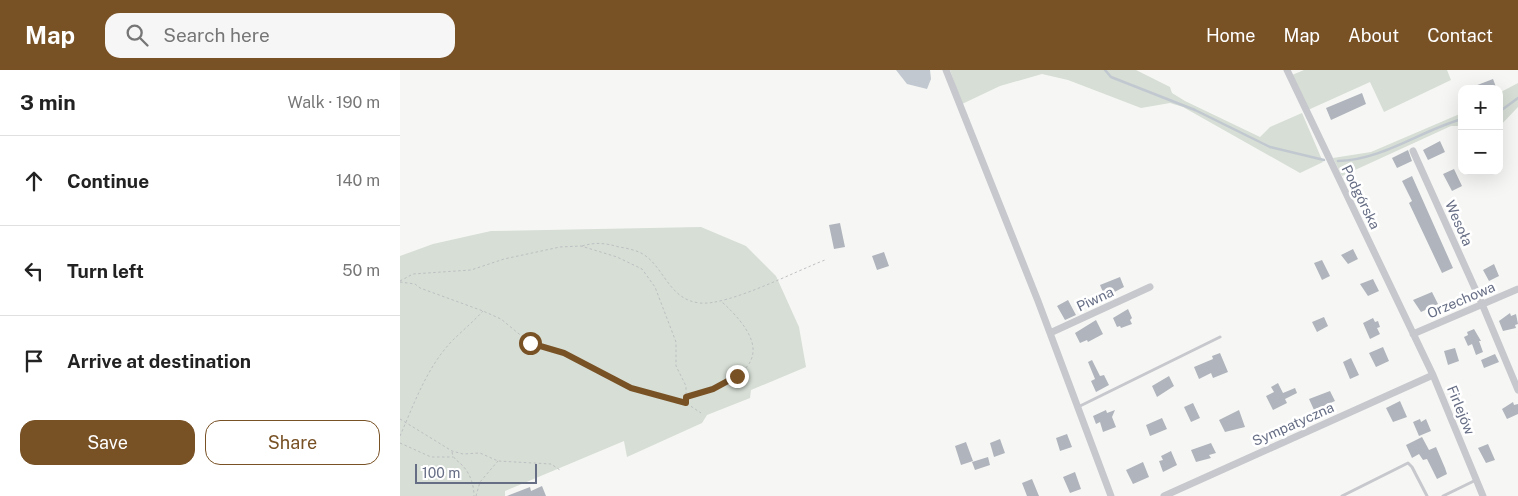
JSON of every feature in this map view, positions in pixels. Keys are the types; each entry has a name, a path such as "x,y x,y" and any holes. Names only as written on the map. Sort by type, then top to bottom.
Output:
{"street":[{"path":"946,70 1050,333 1111,496"},
{"name":"Podgórska","path":"1287,70 1413,334"},
{"name":"Wesoła","path":"1413,151 1482,304 1518,390"},
{"name":"Piwna","path":"1050,333 1150,287"},
{"name":"Orzechowa","path":"1413,334 1518,289"},
{"name":"Firlejów","path":"1413,334 1433,375 1483,496"},
{"name":"Sympatyczna","path":"1164,496 1433,375"}],"lane":[{"path":"1077,407 1220,337"},
{"path":"1342,496 1408,464 1412,467 1426,496"},
{"path":"1443,496 1476,480"}],"path":[{"path":"400,281 413,274 471,270 504,259 598,242 642,253 674,290 688,300 701,303 721,302 825,260"},
{"path":"581,246 617,257 642,269 655,287 676,342 676,366 686,386 686,403"},
{"path":"400,281 415,284 420,288 483,310 501,319 530,343 564,353 631,388 686,403 701,413"},
{"path":"686,397 713,389 737,376 753,358 755,347 750,334 736,314 721,302"},
{"path":"400,436 417,395 435,365 452,341 483,310"},
{"path":"400,419 405,424 452,451 463,454 480,453 498,461 551,464 560,470"},
{"path":"400,443 431,457 453,457"},
{"path":"452,451 453,457 463,466 470,477 475,496"},
{"path":"475,496 480,482 498,461"}],"shaded area":[{"path":"896,70 930,70 931,79 927,89 907,84"},
{"path":"950,70 1136,70 1170,87 1172,93 1185,101 1260,137 1270,127 1302,113 1323,162 1300,173 1183,107 1170,103 1141,108 1068,80 1042,74 1000,86 962,104"},
{"path":"1304,70 1447,70 1451,80 1384,112 1370,82 1308,110 1292,75"},
{"path":"1518,83 1518,107 1503,123 1503,91"},
{"path":"1458,115 1458,126 1451,126 1342,176 1333,158 1371,152"},
{"path":"701,227 746,246 776,276 799,327 806,367 751,390 750,398 707,415 702,423 627,457 624,441 505,491 505,496 400,496 400,256 433,244 491,231"}],"building":[{"path":"1493,79 1495,85 1477,85"},
{"path":"1362,93 1366,104 1331,120 1326,108"},
{"path":"1440,141 1445,152 1428,160 1423,150"},
{"path":"1408,150 1412,161 1397,168 1392,158"},
{"path":"1454,169 1462,186 1452,191 1443,174"},
{"path":"1412,176 1453,268 1442,273 1409,203 1412,201 1402,181"},
{"path":"840,223 845,247 834,249 829,225"},
{"path":"1353,249 1358,259 1348,264 1341,255"},
{"path":"884,252 889,266 877,270 872,256"},
{"path":"1322,260 1330,276 1322,280 1314,263"},
{"path":"1494,264 1499,276 1489,281 1483,270"},
{"path":"1120,277 1124,287 1105,297 1100,285"},
{"path":"1373,279 1379,291 1368,296 1360,284"},
{"path":"1432,292 1438,304 1421,312 1413,300"},
{"path":"1068,300 1076,315 1065,320 1057,306"},
{"path":"1128,309 1132,318 1130,320 1132,324 1121,328 1120,326 1117,327 1113,318"},
{"path":"1510,313 1511,316 1516,314 1518,324 1515,325 1516,328 1503,331 1499,321"},
{"path":"1324,317 1328,326 1317,332 1312,322"},
{"path":"1373,318 1375,322 1378,321 1380,327 1377,328 1380,334 1370,339 1363,323"},
{"path":"1096,320 1103,334 1088,342 1087,340 1080,343 1075,333"},
{"path":"1474,329 1481,341 1479,341 1483,352 1476,355 1472,344 1468,346 1464,337 1468,335 1467,332"},
{"path":"1383,347 1389,361 1376,367 1369,353"},
{"path":"1455,348 1459,361 1448,365 1444,351"},
{"path":"1220,353 1228,372 1213,378 1211,373 1199,379 1194,367 1213,359 1212,356"},
{"path":"1495,354 1499,362 1484,368 1481,360"},
{"path":"1351,358 1359,375 1350,379 1343,362"},
{"path":"1092,360 1100,376 1104,375 1109,385 1096,392 1091,381 1095,379 1088,362"},
{"path":"1169,376 1174,386 1157,397 1152,386"},
{"path":"1278,383 1283,393 1295,388 1297,393 1285,399 1287,403 1273,410 1266,396 1274,392 1271,387"},
{"path":"1330,391 1335,401 1314,410 1309,399"},
{"path":"1400,401 1407,417 1393,422 1386,408"},
{"path":"1513,402 1514,405 1518,404 1518,414 1507,419 1502,409"},
{"path":"1193,403 1200,418 1191,422 1184,407"},
{"path":"1106,410 1107,413 1115,410 1112,417 1116,427 1103,432 1100,422 1096,424 1093,416"},
{"path":"1239,410 1245,427 1225,432 1219,420"},
{"path":"1162,418 1167,429 1150,436 1146,425"},
{"path":"1420,419 1421,422 1426,419 1431,431 1419,436 1413,422"},
{"path":"1067,434 1072,447 1060,451 1056,438"},
{"path":"1422,437 1429,450 1436,447 1447,474 1437,479 1427,459 1423,460 1419,454 1412,458 1406,445"},
{"path":"1000,439 1005,453 994,457 990,443"},
{"path":"966,442 973,461 961,465 955,446"},
{"path":"1211,443 1216,453 1209,455 1211,458 1196,462 1191,450"},
{"path":"1488,444 1495,460 1486,463 1478,448"},
{"path":"1171,451 1177,465 1163,472 1159,461 1163,460 1161,456"},
{"path":"988,457 990,465 975,470 972,462"},
{"path":"1143,462 1149,477 1133,484 1126,470"},
{"path":"1075,472 1081,489 1070,493 1063,477"},
{"path":"1032,479 1039,496 1027,496 1022,483"},
{"path":"542,486 546,496 507,496 530,487 531,491"}],"waterway":[{"path":"1105,70 1111,77 1195,110 1270,147 1324,160"},
{"path":"1503,109 1518,98"},
{"path":"1338,161 1370,156 1458,120"}],"route":[{"path":"530,343 564,353 631,388 686,403 686,397 713,389 737,376"}]}
